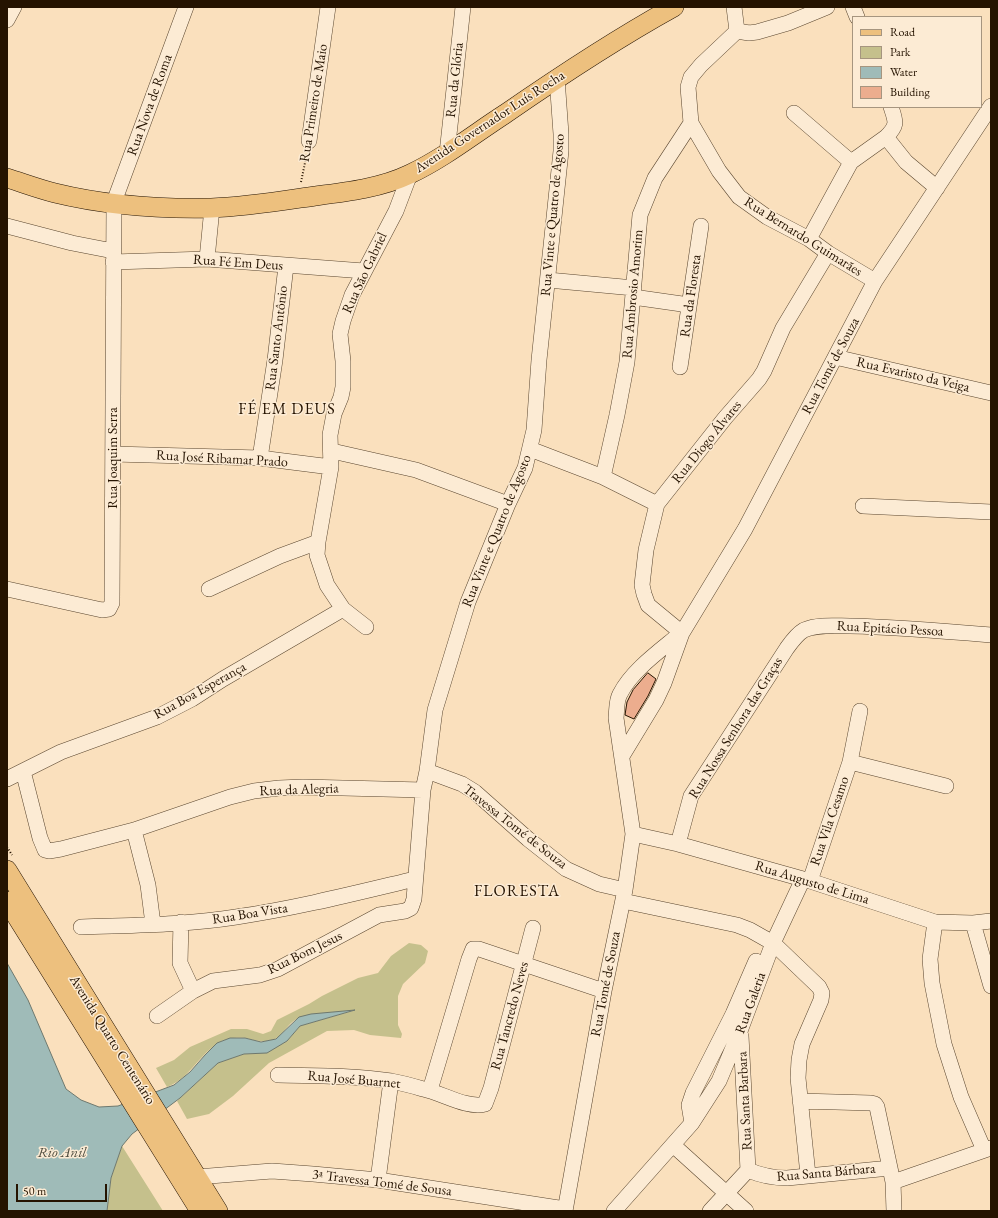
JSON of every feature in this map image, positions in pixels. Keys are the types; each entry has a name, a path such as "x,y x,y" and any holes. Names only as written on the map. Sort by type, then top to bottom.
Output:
{"main road":[{"name":"Avenida Governador Luís Rocha","path":"7,178 56,193 114,202 178,207 212,208 246,205 363,189 390,182 410,174 447,153 558,78 674,7"},
{"name":"Avenida Quarto Centenário","path":"7,870 123,1072 165,1141 200,1211"},
{"name":"Avenida Quarto Centenário","path":"7,901 123,1072"},
{"name":"Avenida Quarto Centenário","path":"165,1141 197,1177 218,1211"}],"street":[{"path":"7,20 14,7"},
{"name":"Rua Nova de Roma","path":"114,202 186,7"},
{"name":"Rua Primeiro de Maio","path":"309,141 328,7"},
{"name":"Rua da Glória","path":"447,153 463,7"},
{"path":"734,7 737,31 749,33 788,23 827,7"},
{"name":"Rua Bernardo Guimarães","path":"737,31 701,65 691,77 688,87 691,123 719,170 739,196 768,217 809,239 828,253 875,281"},
{"name":"Rua Vinte e Quatro de Agosto","path":"411,908 414,899 422,790 427,771 435,710 468,602 508,504 525,468 534,430 539,360 561,151 558,78"},
{"name":"Rua Tomé de Souza","path":"622,756 656,700 664,683 682,633 745,529 875,281 991,106"},
{"path":"809,239 851,162 894,130 895,124 891,108"},
{"path":"794,113 851,162"},
{"name":"Rua Ambrosio Amorim","path":"603,477 617,416 627,362 640,215 655,178 691,123"},
{"path":"886,137 906,162 937,188"},
{"name":"Rua São Gabriel","path":"366,627 343,609 327,585 317,555 318,542 331,467 332,451 330,435 334,414 341,397 343,386 343,361 340,334 343,321 352,295 396,211 410,174"},
{"name":"Rua Joaquim Serra","path":"7,589 102,610 108,609 113,600 114,202"},
{"path":"207,259 212,208"},
{"name":"Rua Fé Em Deus","path":"7,226 72,243 113,257 207,259 364,272"},
{"name":"Rua da Floresta","path":"680,367 701,226"},
{"name":"Rua Diogo Álvares","path":"682,633 648,604 642,585 646,550 658,504 725,418 764,372 783,328 828,253"},
{"name":"Rua Santo Antônio","path":"260,458 275,360 286,266"},
{"path":"548,280 633,293 689,305"},
{"name":"Rua Evaristo da Veiga","path":"835,357 991,393"},
{"path":"530,449 603,477 658,504"},
{"path":"332,451 416,470 508,504"},
{"name":"Rua José Ribamar Prado","path":"113,454 260,458 331,467"},
{"path":"863,506 991,512"},
{"path":"209,589 280,556 318,542"},
{"name":"Rua Boa Esperança","path":"7,779 61,752 157,717 192,699 223,679 343,609"},
{"name":"Rua Epitácio Pessoa","path":"794,639 805,630 828,626 891,626 990,633"},
{"name":"Rua Tomé de Souza","path":"565,1210 604,991 624,895 633,834 616,718 617,703 620,694 638,671 682,633"},
{"name":"Rua Nossa Senhora das Graças","path":"678,844 691,796 707,769 794,639"},
{"name":"Rua Vila Cesamo","path":"806,880 850,762 860,711"},
{"name":"Rua Vila Cesamo","path":"850,762 946,786"},
{"name":"Rua da Alegria","path":"23,771 40,838 46,850 49,851 134,830 230,797 254,791 279,788 422,790"},
{"name":"Travessa Tomé de Souza","path":"427,771 462,784 475,792 566,869 624,895 737,925 750,930 769,941 819,988 822,993 821,1000 802,1044 798,1078 800,1101"},
{"path":"134,830 148,885 153,924"},
{"name":"Rua Augusto de Lima","path":"633,834 678,844 806,880 935,922 973,923 991,921"},
{"name":"Rua Boa Vista","path":"81,928 235,917 292,907 415,879"},
{"name":"Rua Galeria","path":"692,1123 689,1105 693,1093 769,941 806,880"},
{"name":"Rua Bom Jesus","path":"158,1016 193,991 213,981 260,975 278,969 379,915 405,911 411,908"},
{"path":"181,922 180,963 193,991"},
{"path":"935,922 930,959 932,983 939,1023 944,1044 962,1097 988,1149"},
{"path":"973,923 991,986"},
{"name":"Rua Tancredo Neves","path":"485,1104 491,1088 533,928"},
{"name":"Rua Galeria","path":"614,1211 692,1123 719,1081 740,1031 769,941"},
{"path":"430,1090 472,950 476,948 604,991"},
{"name":"Rua Santa Barbara","path":"740,1031 748,1170"},
{"name":"Rua José Buarnet","path":"278,1075 344,1077 391,1081 430,1090 470,1105 478,1106 485,1104"},
{"path":"378,1180 391,1081"},
{"path":"808,1175 800,1101 875,1104 877,1107 890,1168"},
{"path":"673,1145 746,1211"},
{"name":"Rua Santa Bárbara","path":"893,1182 988,1149"},
{"name":"Rua Santa Bárbara","path":"748,1170 762,1176 787,1178 890,1168 893,1182 894,1211"},
{"path":"710,1211 748,1170"},
{"name":"3ª Travessa Tomé de Sousa","path":"197,1177 272,1172 313,1174 378,1180 565,1210"}],"path":[{"name":"Rua Primeiro de Maio","path":"298,199 309,141"}],"green space":[{"path":"409,943 421,945 428,951 425,963 403,984 398,996 398,1025 402,1034 401,1038 370,1035 354,1030 327,1031 269,1063 233,1096 209,1114 187,1119 177,1101 218,1063 244,1054 267,1052 287,1041 300,1026 352,1011 298,1018 279,1037 269,1041 259,1041 246,1038 231,1038 224,1040 210,1049 181,1079 167,1087 156,1068 174,1060 190,1047 231,1029 247,1029 263,1034 271,1031 277,1020 358,978 378,973 391,956"},
{"path":"122,1146 163,1211 107,1211 111,1178"}],"water":[{"name":"Rio Anil","path":"7,963 28,1000 66,1089 81,1100 99,1107 118,1106 174,1085 190,1072 217,1043 230,1038 245,1038 261,1042 276,1039 299,1017 311,1014 355,1010 300,1026 287,1041 267,1053 244,1054 218,1063 180,1098 132,1134 122,1146 111,1178 107,1211 7,1211"}],"building":[{"path":"648,673 656,679 634,719 625,715 627,702 633,690"}],"district":[{"name":"FÉ EM DEUS","path":"287,410"},
{"name":"FLORESTA","path":"517,892"}]}
